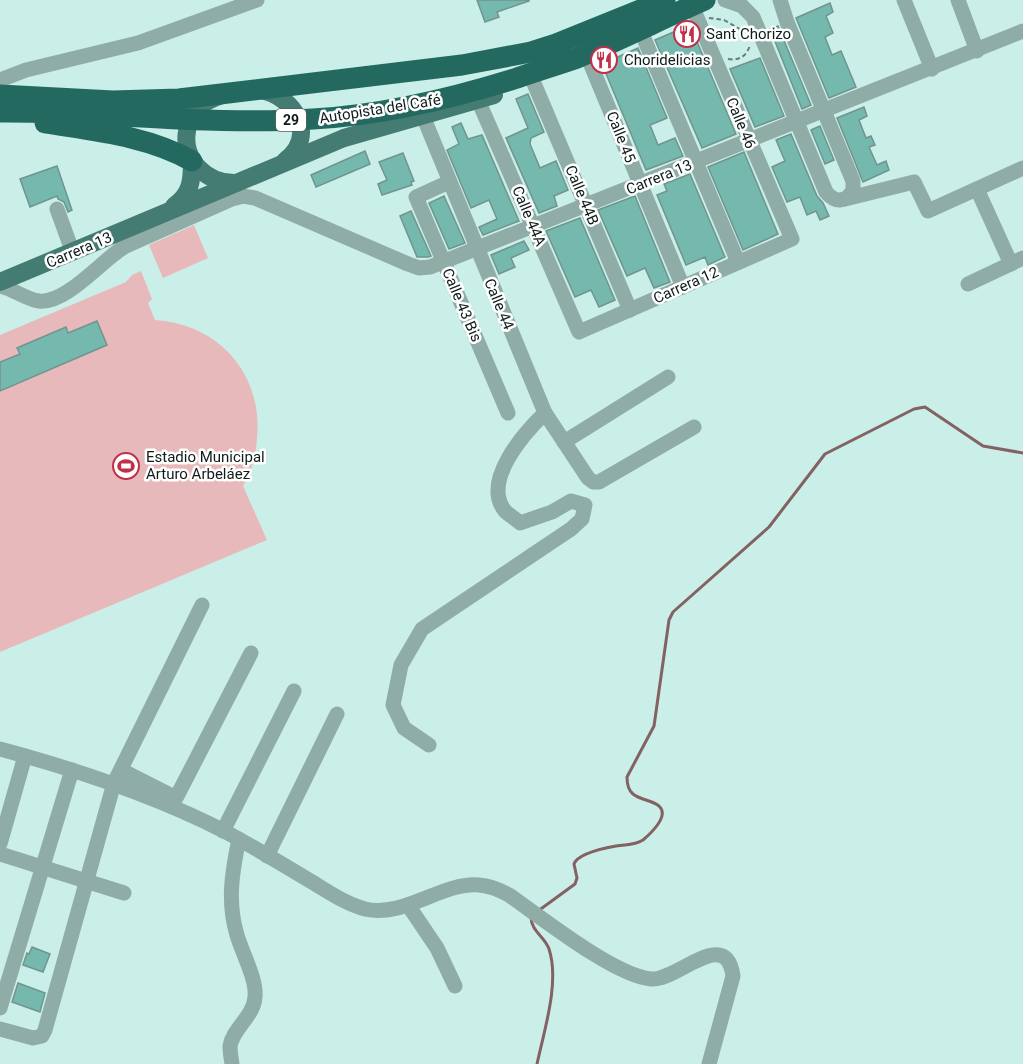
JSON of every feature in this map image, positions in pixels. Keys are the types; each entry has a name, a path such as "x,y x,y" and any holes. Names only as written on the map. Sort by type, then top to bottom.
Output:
{"highway":[{"name":"29","path":"0,95 135,101 180,99 462,65 521,54 585,34 665,0"},
{"name":"Autopista del Café","path":"0,114 86,113 197,120 313,119 385,111 446,99 581,56 702,6"},
{"path":"0,114 135,139 166,147 192,161"}],"main road":[{"name":"Carrera 13","path":"0,284 354,134 478,100 533,81 581,56"},
{"path":"258,89 272,92 284,99 298,116 300,126 296,148 281,164"},
{"path":"230,92 218,96 196,110 189,122 187,135 192,161 208,176 218,181 237,183"},
{"name":"Carrera 13","path":"158,217 184,199 189,191 192,161"}],"street":[{"path":"0,80 26,70 138,43 257,0"},
{"path":"725,0 742,6 753,17 826,192 831,199 838,201 914,182 928,211 1023,168"},
{"path":"780,0 853,181 854,190 845,199"},
{"path":"904,0 932,69"},
{"path":"958,0 977,51"},
{"name":"Calle 46","path":"702,6 749,141 792,239"},
{"path":"640,30 738,262"},
{"name":"Carrera 13","path":"38,301 49,301 70,290 111,255 124,247 243,196 255,198 408,264 419,268 430,267 1023,31"},
{"name":"Calle 45","path":"581,56 640,184 683,287"},
{"name":"Calle 44B","path":"533,81 630,310"},
{"name":"Calle 44A","path":"478,100 579,332"},
{"name":"Calle 44","path":"423,116 545,413 588,478 593,482 598,482 694,427"},
{"name":"Calle 43 Bis","path":"449,182 416,197 508,413"},
{"path":"968,284 1017,261 977,189"},
{"path":"57,209 73,253"},
{"name":"Carrera 12","path":"579,332 792,239"},
{"path":"34,269 24,281 25,287 38,301"},
{"path":"0,284 38,301"},
{"path":"564,442 668,377"},
{"path":"429,745 404,728 393,705 401,665 422,629 571,529 582,519 585,505 571,501 552,512 520,523 504,510 498,490 501,475 526,431 545,413"},
{"path":"0,1029 33,1038 42,1036 118,777 202,605"},
{"path":"0,749 72,770 118,777 176,798 251,653"},
{"path":"223,831 294,691"},
{"path":"267,856 337,714"},
{"path":"0,844 26,756"},
{"path":"0,1008 72,770"},
{"path":"118,777 239,839 346,902 366,909 387,910 461,887 479,885 495,888 606,960 642,978 655,980 670,976 708,954 718,955 732,968 732,986 709,1064"},
{"path":"232,1064 230,1044 251,1010 255,999 255,988 231,909 230,896 239,839"},
{"path":"0,854 124,893"},
{"path":"408,905 437,948 455,986"}],"path":[{"path":"702,6 716,18 747,33 750,38 749,48 742,57 736,60 723,57"}],"shaded area":[{"path":"194,225 208,258 163,278 149,245"},
{"name":"Estadio Municipal Arturo Arbeláez","path":"141,271 152,299 148,303 155,320 199,331 217,342 232,356 253,393 257,415 256,451 243,486 267,540 0,652 0,335 126,282 132,275"}],"building":[{"path":"477,0 529,1 497,12 499,17 485,22"},
{"path":"830,3 833,12 826,16 833,33 825,37 832,55 841,51 856,87 829,98 796,18"},
{"path":"690,25 736,134 702,148 655,40"},
{"path":"778,26 811,105 802,109 770,29"},
{"path":"638,48 667,118 650,125 658,145 675,138 683,156 646,170 602,64"},
{"path":"760,58 784,116 755,127 730,69"},
{"path":"528,94 544,132 531,138 530,144 540,168 556,161 568,190 554,196 557,206 539,213 506,138 528,128 516,99"},
{"path":"864,107 867,116 859,120 866,138 871,136 875,145 869,147 877,165 886,161 889,170 863,182 837,118"},
{"path":"461,123 468,139 482,135 519,221 483,235 479,227 497,219 489,200 471,208 447,150 459,144 452,127"},
{"path":"820,126 834,160 825,164 811,130"},
{"path":"791,134 817,196 829,216 820,220 816,211 807,215 800,197 787,202 772,167 785,161 776,140"},
{"path":"365,151 370,164 316,187 311,175"},
{"path":"744,152 778,234 743,250 708,167"},
{"path":"403,153 414,181 411,182 412,185 382,195 378,184 387,180 379,162"},
{"path":"57,166 72,210 68,212 64,202 57,196 30,207 20,179"},
{"path":"690,174 725,257 708,265 705,257 686,265 657,195 667,191 664,184"},
{"path":"444,196 465,243 449,249 429,203"},
{"path":"635,196 670,282 654,288 645,268 627,276 598,210"},
{"path":"411,211 431,256 417,257 400,216"},
{"path":"580,218 615,300 599,307 591,290 575,297 546,231"},
{"path":"524,241 529,250 511,258 515,267 499,274 491,255"},
{"path":"97,321 107,345 0,391 0,362 20,354 17,348 66,327 68,333"},
{"path":"32,947 50,954 43,972 23,965"},
{"path":"18,983 45,993 40,1012 12,1002"}],"waterway":[{"path":"538,911 575,884 577,878 574,864 581,857 599,850 639,842 661,820 662,810 659,806 633,794 628,786 627,777 654,726 669,620 673,612 769,527 825,454 914,409 925,407 983,446 1023,453"},
{"path":"531,917 533,926 549,949 553,976 550,1006 537,1064"}],"place":[{"name":"Sant Chorizo","path":"687,34"},
{"name":"Choridelicias","path":"604,60"},
{"name":"Estadio Municipal Arturo Arbeláez","path":"126,466"}]}
